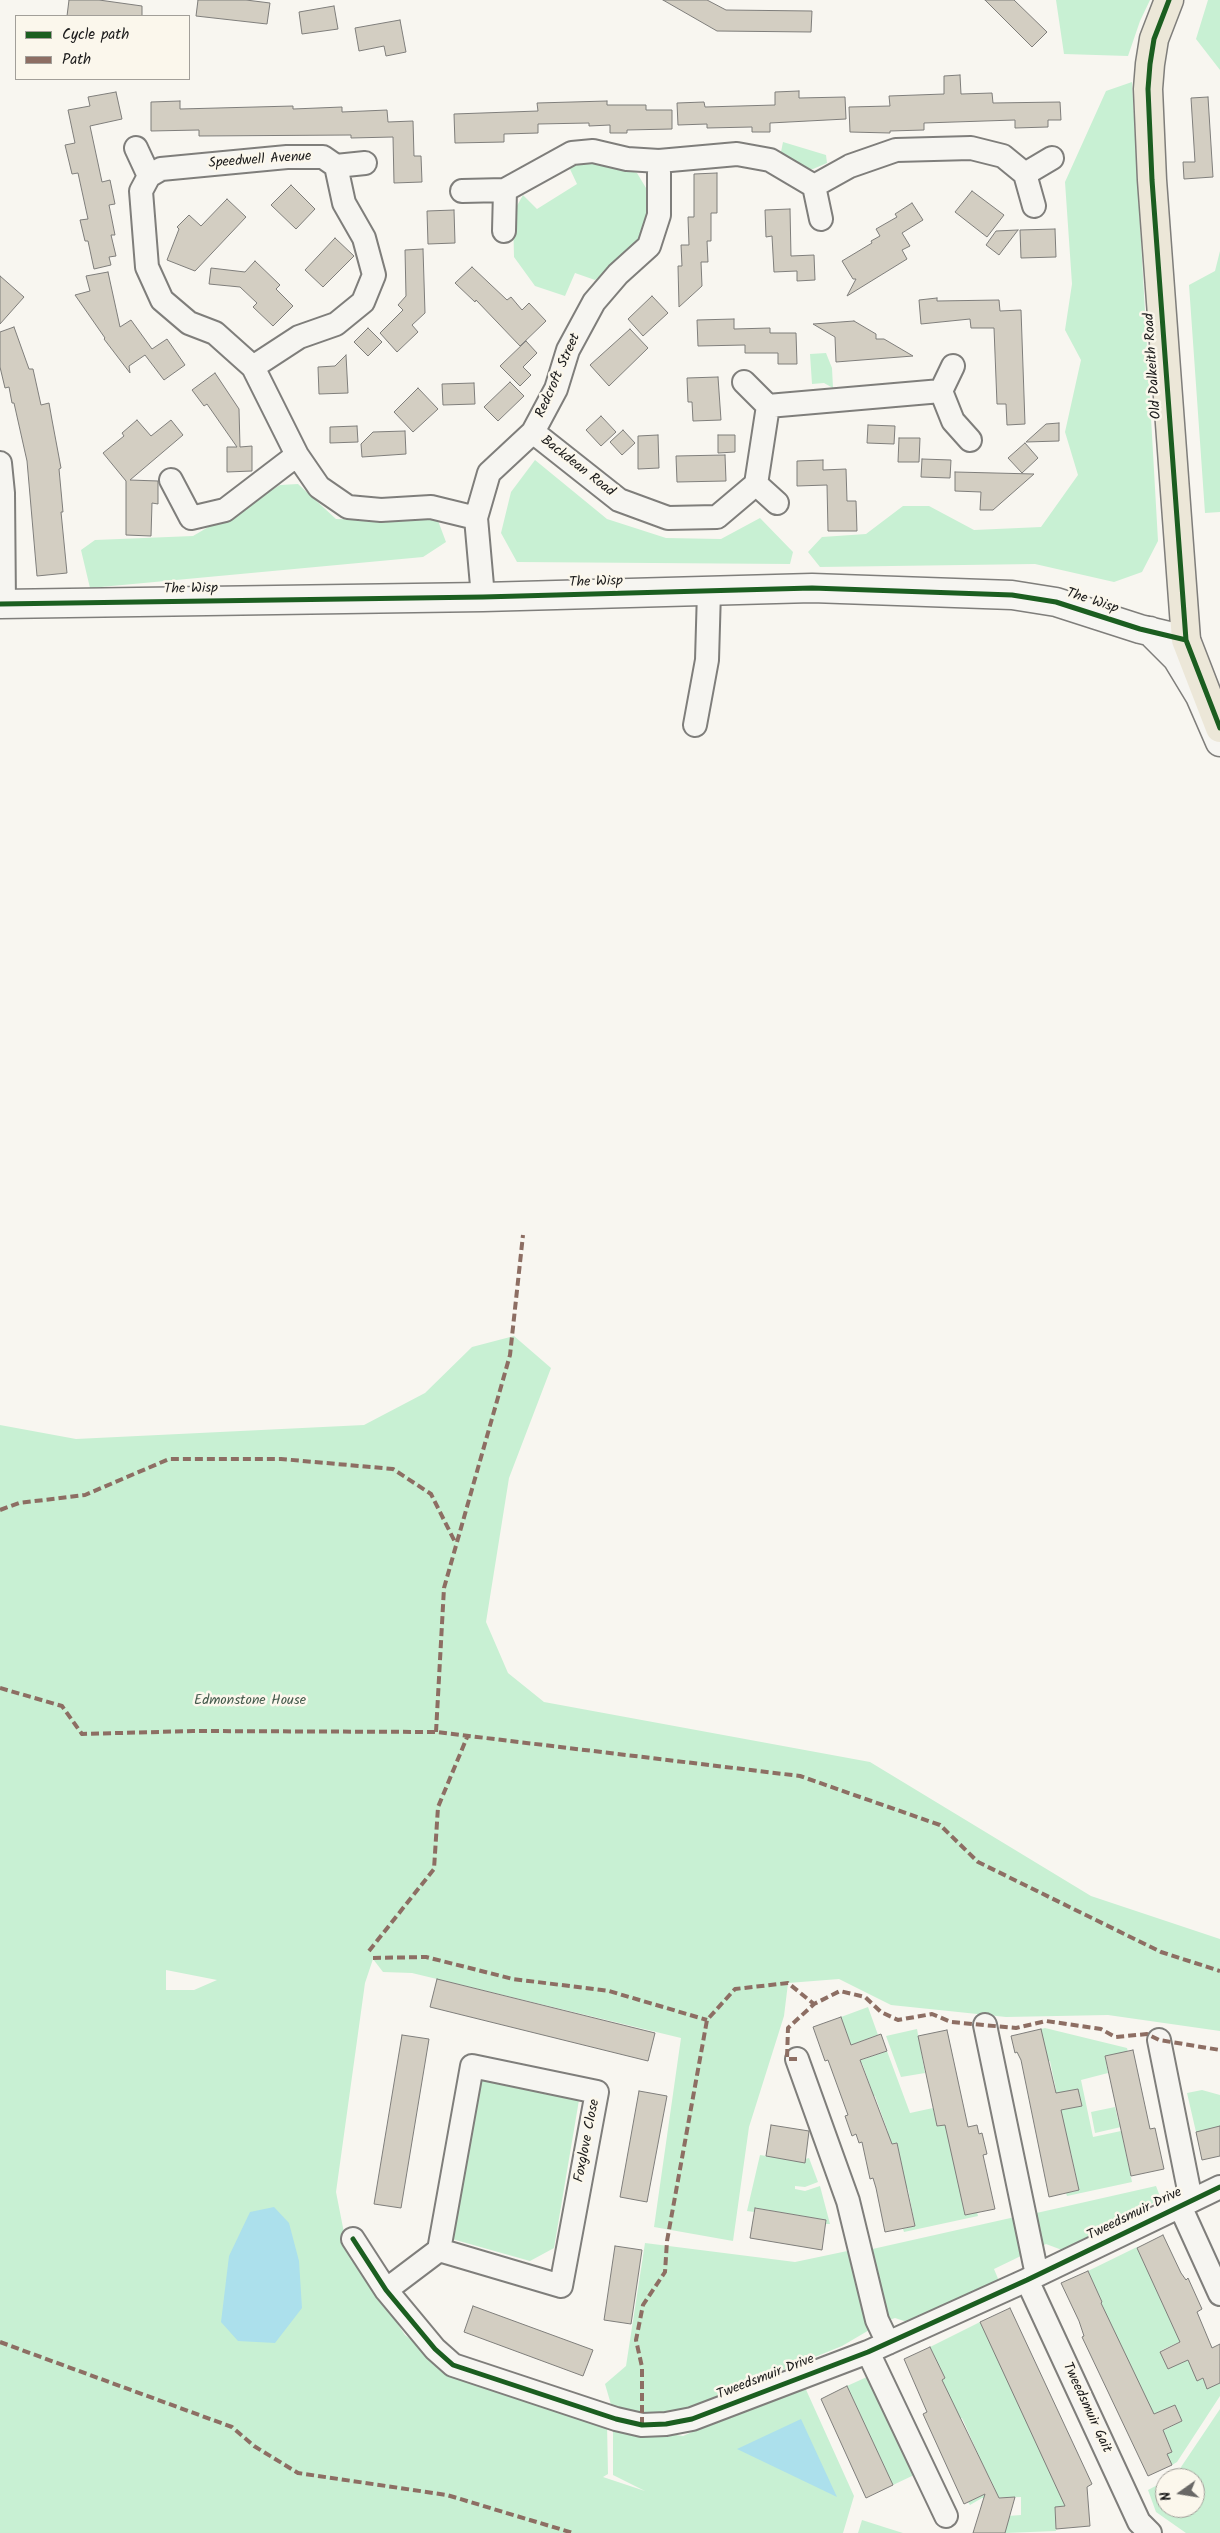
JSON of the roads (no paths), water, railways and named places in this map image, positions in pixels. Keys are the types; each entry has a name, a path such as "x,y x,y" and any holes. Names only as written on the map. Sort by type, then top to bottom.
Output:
{"main road":[{"name":"Old Dalkeith Road","path":"1169,0 1154,39 1148,89 1153,190 1186,640 1220,728"}],"street":[{"path":"136,148 149,176 141,191 147,267 162,300 190,323 215,334 253,367 297,455 319,487 348,507 381,510 431,507 476,518"},
{"path":"814,186 850,166 896,150 971,148 1003,156 1025,174 1034,206"},
{"path":"462,191 505,190 572,153 593,151 627,159 659,161 737,154 770,160 814,186 821,219"},
{"name":"Speedwell Avenue","path":"149,176 161,168 287,157 323,157 336,166"},
{"path":"1025,174 1052,158"},
{"name":"Redcroft Street","path":"483,597 476,518 490,473 533,432 556,389 568,350 594,302 618,274 649,246 660,215 659,161"},
{"path":"253,367 299,337 336,324 363,302 374,276 364,238 344,203 336,166 366,163"},
{"path":"504,231 505,190"},
{"path":"953,366 941,391 953,421 970,440"},
{"path":"744,382 768,406 941,391"},
{"path":"768,406 756,484 777,503"},
{"name":"Backdean Road","path":"533,432 619,500 668,518 717,516 756,484"},
{"path":"171,480 191,518 225,510 297,455"},
{"path":"0,464 4,493 2,604"},
{"name":"The Wisp","path":"2,604 483,597 812,588 1012,595 1056,602 1150,632 1186,640"},
{"path":"695,725 707,660 709,591"},
{"path":"1150,632 1177,658 1200,696 1220,742"},
{"path":"985,2025 1032,2277"},
{"name":"Tweedsmuir Drive","path":"1159,2040 1186,2203 1220,2294"},
{"path":"797,2059 848,2201 877,2320 878,2348 946,2516"},
{"name":"Foxglove Close","path":"472,2066 597,2092 561,2286 439,2250 472,2066"},
{"name":"Tweedsmuir Drive","path":"353,2239 386,2290 435,2349 453,2365 616,2418 642,2425 666,2424 692,2419 878,2348 1032,2277 1220,2186"},
{"path":"386,2290 439,2250"},
{"name":"Tweedsmuir Gait","path":"1032,2277 1139,2522 1150,2533"}],"water":[{"path":"274,2207 289,2223 299,2261 302,2308 275,2343 238,2341 221,2322 229,2256 250,2212"},
{"path":"801,2419 837,2497 737,2449"}],"park label":[{"name":"Edmonstone House","path":"250,1702"}]}
